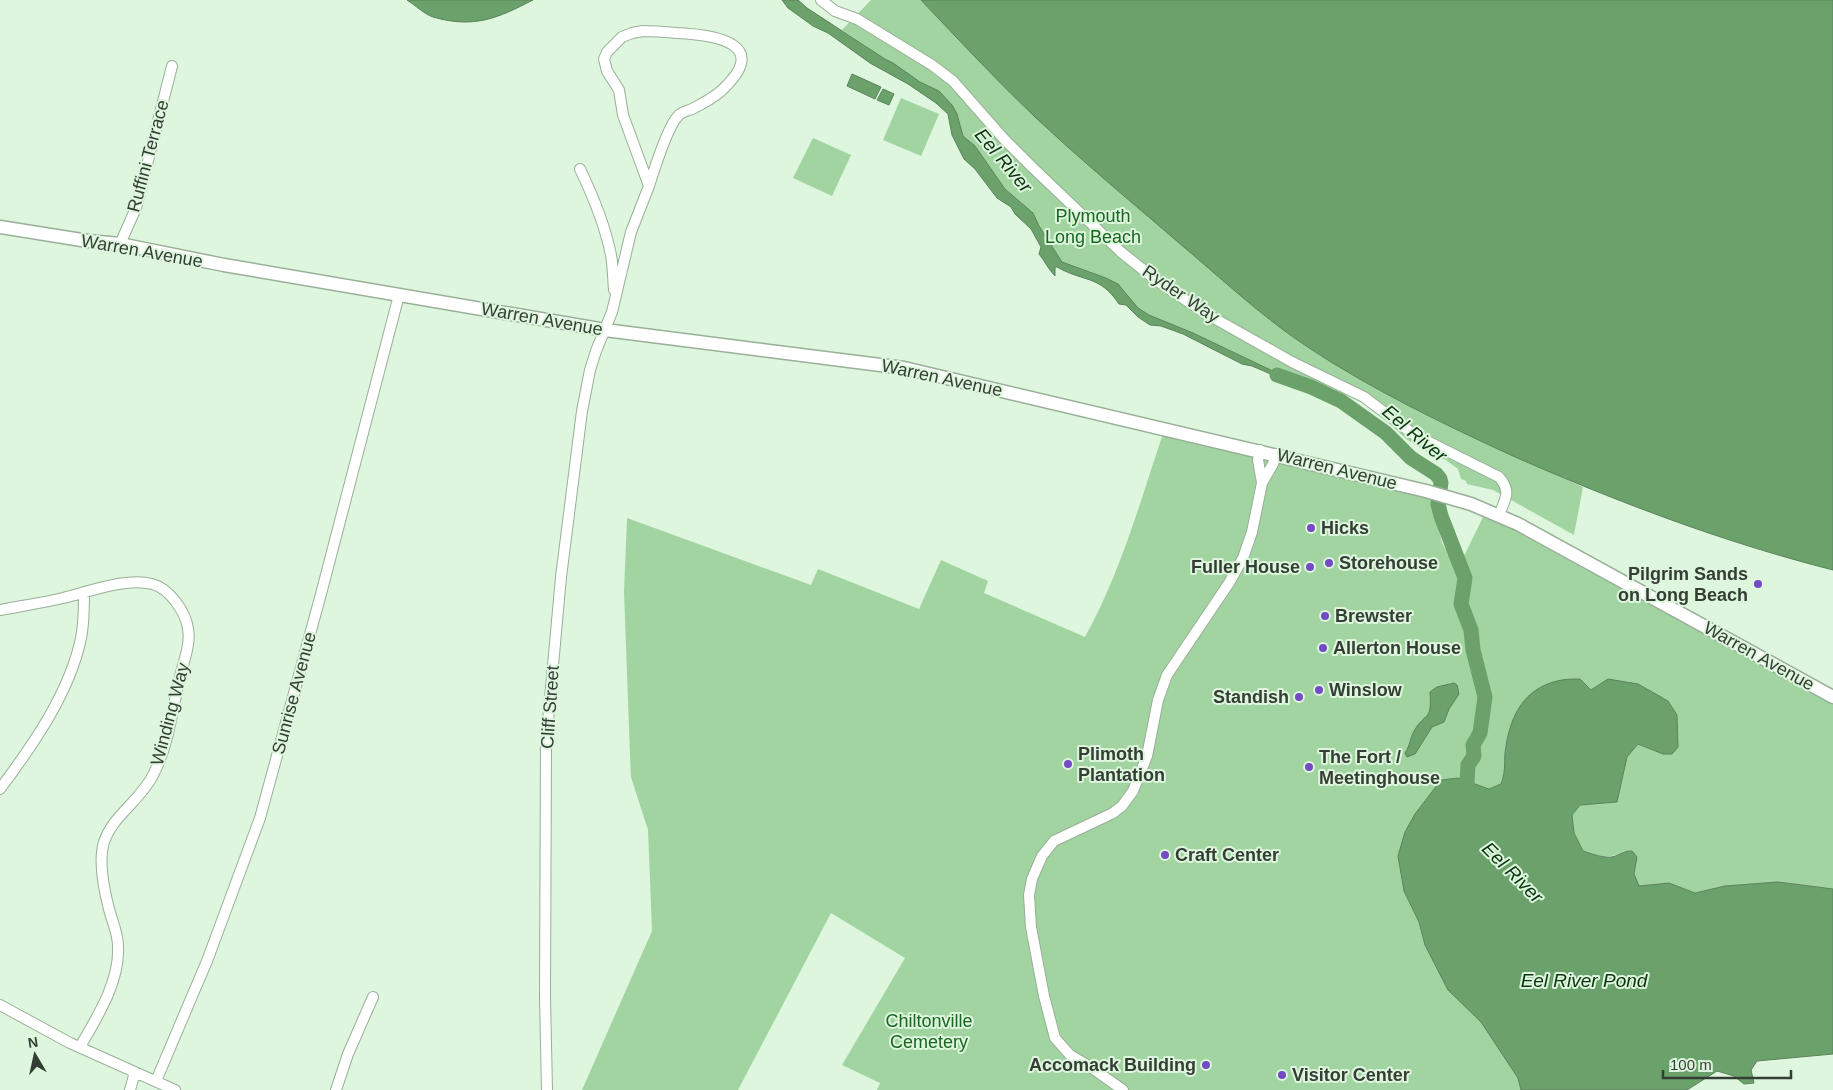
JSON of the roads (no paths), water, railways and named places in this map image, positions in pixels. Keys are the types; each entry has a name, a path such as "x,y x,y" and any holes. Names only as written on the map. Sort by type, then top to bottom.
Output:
{"main road":[{"name":"Warren Avenue","path":"0,227 80,240 120,244 224,265 605,330 904,368 1426,490 1499,514 1833,697"}],"street":[{"name":"Ryder Way","path":"821,0 835,11 857,19 932,65 952,81 1032,167 1121,252 1156,280 1205,313 1292,362 1364,397 1413,434 1499,477 1505,484 1507,494 1499,514"},
{"name":"Cliff Street","path":"547,1090 545,997 547,724 561,577 581,418 590,370 616,296 631,232 665,142 678,115 710,100 735,76 740,66 741,57 738,49 732,43 702,34 643,31 622,37 604,56 605,66 619,90 623,115 648,186"},
{"name":"Ruffini Terrace","path":"120,244 136,208 172,66"},
{"path":"580,169 594,200 608,244 616,296"},
{"name":"Sunrise Avenue","path":"156,1081 207,960 260,818 399,295"},
{"path":"1260,450 1258,460 1262,483"},
{"path":"1124,1090 1070,1055 1059,1044 1052,1031 1029,910 1029,891 1037,864 1054,841 1113,813 1122,806 1133,791 1147,756 1158,700 1167,675 1229,584 1243,558 1252,532 1262,483 1273,464 1276,454"},
{"name":"Winding Way","path":"0,610 133,582 156,585 167,592 174,600 186,622 189,636 173,716 154,774 140,795 116,821 104,841 102,855 103,876 118,944 118,957 116,973 106,998 80,1047"},
{"path":"0,788 48,716 67,681 81,637 84,593"},
{"path":"336,1090 348,1054 373,996"},
{"path":"2,1009 175,1090"},
{"path":"130,1090 135,1072"}],"water":[{"path":"407,0 533,0 485,20 461,22 433,17"},
{"path":"782,0 798,0 807,8 920,82 939,91 952,105 957,114 963,136 975,146 1005,189 1033,213 1062,262 1118,284 1138,308 1149,315 1193,333 1296,382 1242,364 1183,334 1161,326 1150,325 1138,317 1126,305 1119,304 1105,288 1091,280 1057,267 1055,267 1055,276 1039,254 1041,247 1031,229 1015,214 1011,207 997,198 975,169 964,159 952,135 948,114 936,103 908,84 870,63 828,33 813,26 788,8"},
{"path":"921,0 1833,0 1833,570 1751,547 1671,520 1513,456 1383,392 1309,348 1261,313 1072,151 1006,89"},
{"path":"852,74 881,87 875,99 847,86"},
{"path":"883,89 894,94 889,105 877,100"},
{"name":"Eel River Pond","path":"1580,679 1591,690 1608,679 1638,684 1668,701 1677,715 1678,747 1672,754 1663,754 1638,744 1627,757 1617,802 1580,805 1572,815 1574,833 1583,851 1598,856 1612,857 1632,851 1637,857 1634,874 1639,886 1669,883 1695,893 1725,886 1778,882 1833,889 1833,1054 1757,1061 1751,1070 1754,1083 1744,1084 1734,1076 1717,1071 1687,1090 1521,1090 1518,1078 1481,1022 1448,990 1425,945 1419,922 1404,891 1398,856 1405,832 1415,814 1441,780 1458,778 1489,789 1501,784 1508,735 1511,724 1521,705 1536,690 1546,685 1557,681"},
{"path":"1454,683 1457,685 1459,694 1449,709 1444,722 1432,727 1415,754 1407,757 1405,753 1413,734 1429,712 1430,692 1437,687"}],"waterway":[{"name":"Eel River","path":"1277,375 1311,387 1341,401 1386,433 1411,458 1436,474 1440,479 1438,504 1465,578 1461,604 1471,630 1473,650 1485,697 1480,733 1473,745 1474,756 1468,765 1466,802"}],"place":[{"name":"Hicks","path":"1311,528"},
{"name":"Storehouse","path":"1329,563"},
{"name":"Fuller House","path":"1310,567"},
{"name":"Pilgrim Sands on Long Beach","path":"1758,584"},
{"name":"Brewster","path":"1325,616"},
{"name":"Allerton House","path":"1323,648"},
{"name":"Winslow","path":"1319,690"},
{"name":"Standish","path":"1299,697"},
{"name":"Plimoth Plantation","path":"1068,764"},
{"name":"The Fort / Meetinghouse","path":"1309,767"},
{"name":"Craft Center","path":"1165,855"},
{"name":"Accomack Building","path":"1206,1065"},
{"name":"Visitor Center","path":"1282,1075"}],"park label":[{"name":"Plymouth Long Beach","path":"1093,226"},
{"name":"Chiltonville Cemetery","path":"929,1031"}]}
